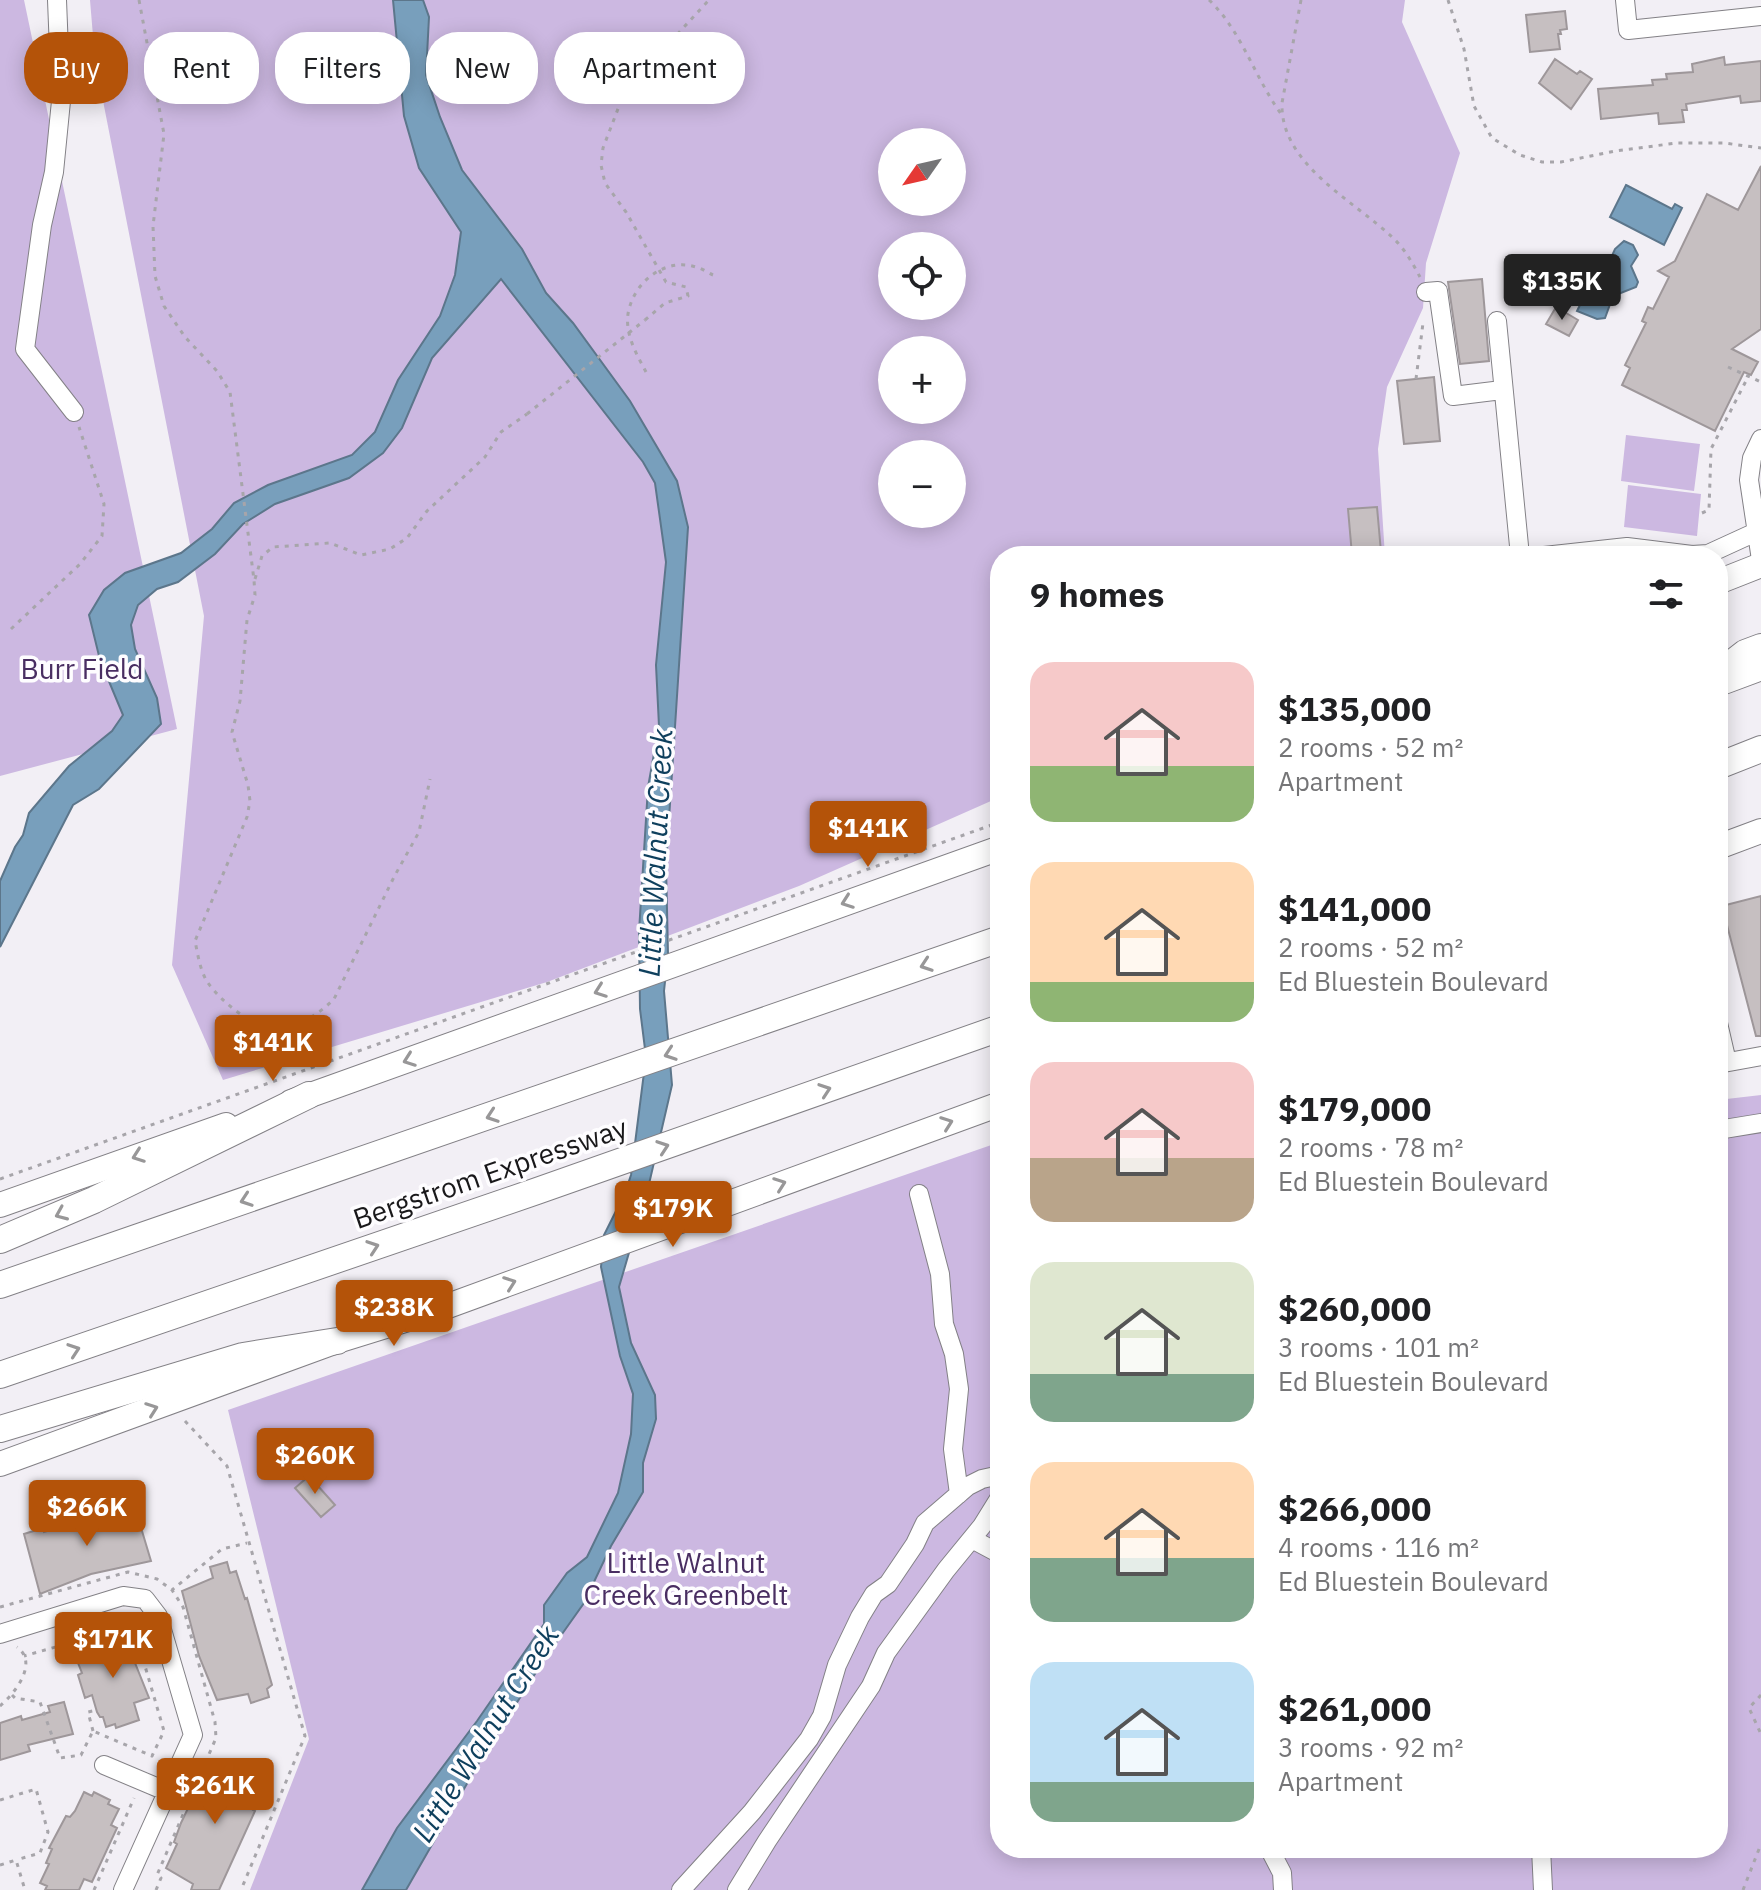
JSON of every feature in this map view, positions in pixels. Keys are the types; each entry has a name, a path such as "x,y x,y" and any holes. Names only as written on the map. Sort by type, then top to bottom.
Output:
{"highway":[{"path":"1728,666 1745,653 1761,647"},
{"path":"1728,679 1761,667"},
{"path":"1728,762 1761,749"},
{"name":"Bergstrom Expressway","path":"0,1285 990,942"},
{"name":"Bergstrom Expressway","path":"0,1375 990,1031"},
{"path":"0,1240 94,1200 309,1095"},
{"path":"0,1429 243,1356 337,1341"}],"main road":[{"path":"1728,578 1761,563"},
{"path":"1728,843 1761,831"},
{"path":"0,1205 990,852"},
{"path":"0,1464 337,1341 437,1310 990,1108"}],"street":[{"path":"57,0 61,101 54,172 42,225 25,349 74,412"},
{"path":"1625,0 1628,30 1761,16"},
{"path":"1426,292 1438,291 1453,396 1502,390"},
{"path":"1497,321 1519,546"},
{"path":"1761,439 1752,458 1749,480 1761,563"},
{"path":"1725,546 1756,532"},
{"path":"1728,1062 1761,1056"},
{"path":"1728,1128 1761,1123"},
{"path":"919,1194 940,1274 944,1324 954,1354 959,1389 953,1449 959,1494"},
{"path":"681,1890 752,1812 809,1739 822,1716 837,1665 860,1617 874,1594 888,1584 925,1523 947,1502 982,1479 990,1477"},
{"path":"737,1890 871,1686 886,1653 990,1512"},
{"path":"972,1539 990,1549"},
{"path":"7,1639 123,1596 145,1599 152,1606 193,1735 123,1890"},
{"path":"104,1765 168,1792"},
{"path":"1274,1858 1282,1873 1283,1890"},
{"path":"1541,1858 1543,1890"}],"path":[{"path":"139,0 164,134 153,226 155,276 164,306 185,337 217,371 230,392 254,580 255,595 247,620 240,701 232,732 250,801 247,817 195,941 207,981 224,1000 251,1020 274,1027 298,1023 318,1014 334,999 419,832 430,779"},
{"path":"254,580 262,556 273,547 330,543 361,555 390,549 407,538 427,511 485,457 501,432 665,303 688,296 686,287 666,282 658,270 626,212 605,183 601,165 603,148 621,101 647,67 709,0"},
{"path":"1209,0 1234,31 1266,94 1282,115 1290,138 1312,169 1395,239 1420,276 1426,292 1416,379"},
{"path":"1282,115 1301,0"},
{"path":"1448,0 1464,49 1474,106 1492,138 1520,155 1542,162 1561,162 1677,143 1724,143 1761,148"},
{"path":"646,372 632,345 627,315 635,294 658,270 679,265 696,267 713,275"},
{"path":"1728,367 1761,382"},
{"path":"1702,513 1709,510 1711,449 1748,377"},
{"path":"11,629 80,564 102,536 104,504 74,412"},
{"path":"0,1179 990,826"},
{"path":"185,1421 227,1466 305,1736 241,1890"},
{"path":"24,1656 133,1625 164,1731 152,1756 93,1731"},
{"path":"0,1706 12,1695 24,1674 23,1651 7,1639"},
{"path":"12,1695 40,1702 60,1758 81,1755 93,1731 88,1712 97,1710"},
{"path":"1761,1695 1749,1708 1761,1734"},
{"path":"0,1800 36,1789 48,1832 40,1853 0,1865"},
{"path":"94,1890 135,1795"},
{"path":"1743,1890 1761,1844"},
{"path":"16,1860 25,1890"}],"green space":[{"name":"Burr Field","path":"0,0 24,0 31,32 24,32 24,104 46,104 177,729 0,776"},
{"path":"90,0 1405,0 1402,22 1460,153 1426,263 1423,308 1387,387 1378,449 1384,546 990,546 990,801 799,886 547,982 223,1080 172,965 204,616 104,104 128,104 128,32 93,32"},
{"path":"1626,435 1700,444 1694,491 1621,481"},
{"path":"1628,485 1701,494 1697,536 1624,527"},
{"name":"Little Walnut Creek Greenbelt","path":"1761,1095 1761,1890 250,1890 309,1739 228,1410 990,1145 990,1858 1728,1858 1728,1099"}],"water":[{"name":"Little Walnut Creek","path":"393,0 423,0 429,17 426,32 426,104 436,104 462,170 522,249 546,293 573,323 630,401 677,481 688,527 666,865 668,954 664,991 672,1085 649,1184 619,1287 631,1343 655,1395 656,1419 643,1463 643,1492 611,1546 584,1603 480,1761 406,1890 362,1890 397,1828 544,1624 544,1605 567,1573 587,1557 618,1493 631,1434 633,1394 620,1356 601,1267 604,1235 631,1175 646,1057 640,1009 639,932 648,787 659,726 656,665 666,562 655,483 643,462 501,279 432,358 402,428 383,453 349,478 275,504 243,524 215,554 178,582 157,589 138,605 131,625 135,649 157,698 161,724 99,789 73,805 0,947 0,881 23,835 29,813 69,766 112,731 123,715 100,660 89,615 104,590 125,573 181,553 212,529 234,503 268,485 352,455 375,432 398,380 440,316 455,275 461,232 419,168 403,104 410,104 410,32 396,32"},
{"path":"1626,185 1672,209 1675,204 1682,208 1664,245 1610,217"},
{"path":"1624,241 1633,245 1638,255 1631,266 1638,282 1636,287 1613,296 1605,318 1597,319 1577,311 1601,263 1611,258"}],"building":[{"path":"1565,11 1567,29 1560,30 1561,34 1558,34 1560,49 1530,52 1526,15"},
{"path":"1724,57 1725,65 1761,61 1761,101 1741,103 1740,96 1686,104 1687,110 1682,110 1684,122 1659,124 1658,113 1601,119 1598,89 1653,85 1652,80 1667,79 1666,74 1693,72 1692,64"},
{"path":"1555,59 1577,74 1580,71 1592,79 1571,109 1539,83"},
{"path":"1761,166 1761,329 1732,349 1758,362 1751,375 1744,372 1715,431 1622,385 1630,368 1625,365 1646,323 1642,321 1648,307 1653,309 1669,277 1658,271 1675,261 1707,194 1738,210"},
{"path":"1482,279 1489,361 1460,364 1448,282"},
{"path":"1556,307 1578,320 1569,336 1546,324"},
{"path":"1434,377 1440,441 1404,444 1397,381"},
{"path":"1377,507 1380,546 1351,546 1348,509"},
{"path":"1761,896 1761,1036 1756,1036 1728,929 1728,904"},
{"path":"309,1476 335,1505 321,1517 295,1488"},
{"path":"133,1501 151,1561 91,1574 40,1594 24,1534 43,1528 44,1532 61,1529 117,1512 115,1507"},
{"path":"227,1562 230,1573 236,1571 247,1598 272,1685 267,1689 269,1697 251,1703 248,1694 217,1700 199,1656 182,1591 213,1578 210,1567"},
{"path":"123,1633 149,1698 134,1703 139,1720 116,1728 115,1724 106,1727 92,1695 85,1698 78,1663 94,1658 88,1642"},
{"path":"64,1702 73,1734 28,1745 30,1751 0,1760 0,1723 50,1712 48,1706"},
{"path":"210,1762 242,1774 246,1763 263,1771 258,1781 264,1783 255,1811 219,1890 191,1890 193,1884 166,1868 177,1844 174,1842 181,1823"},
{"path":"84,1792 92,1796 94,1792 119,1809 111,1825 117,1828 92,1882 84,1879 79,1890 45,1890 47,1886 40,1883 49,1864 46,1863 52,1849 49,1848 66,1816 70,1817 75,1811"}]}
